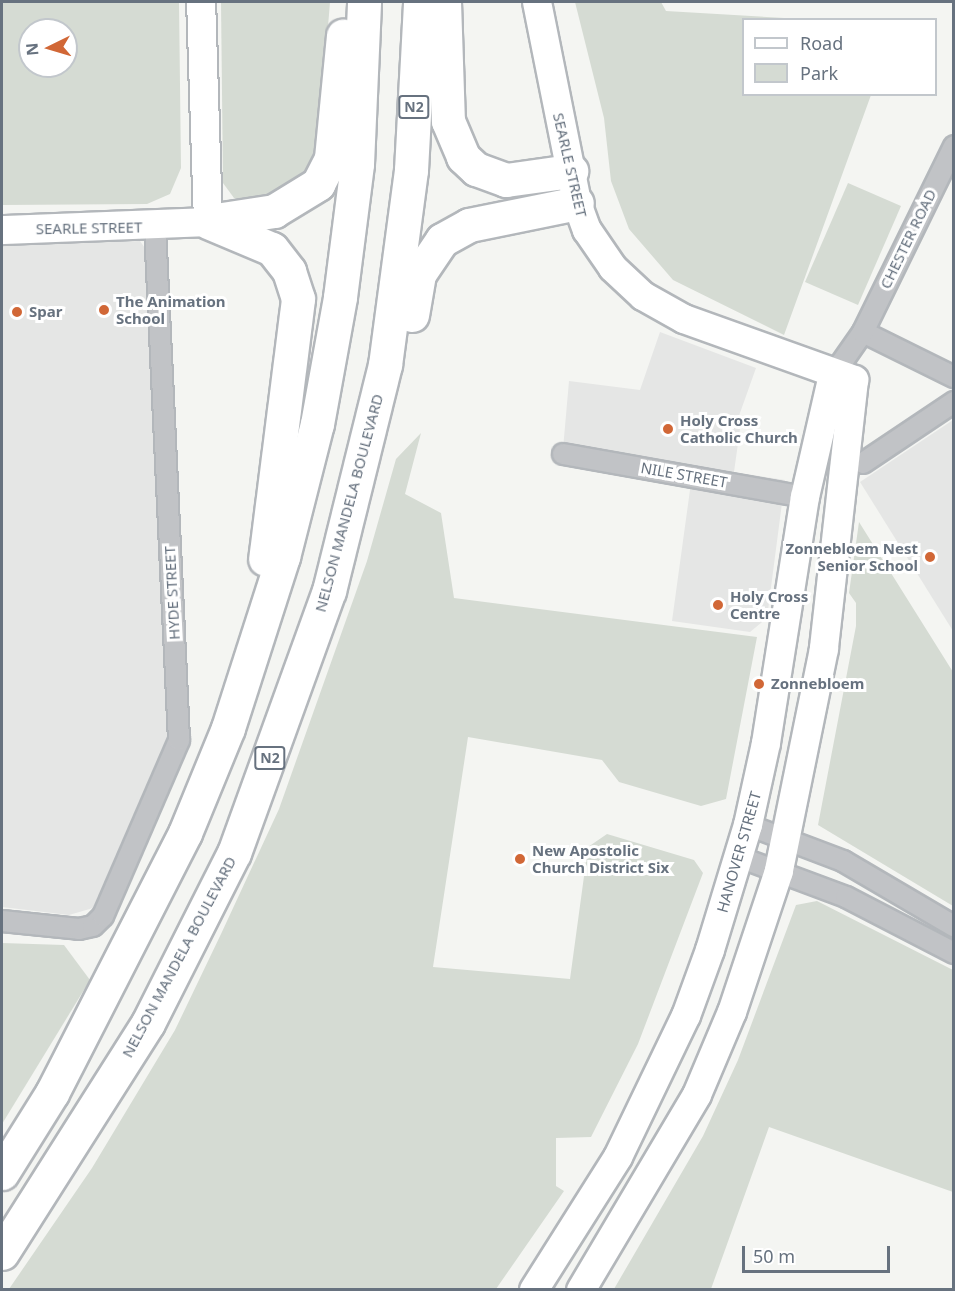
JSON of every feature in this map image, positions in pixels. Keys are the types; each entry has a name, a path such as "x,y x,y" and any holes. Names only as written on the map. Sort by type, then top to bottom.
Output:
{"highway":[{"path":"208,222 223,215 274,211 318,184 331,158 346,2"},
{"path":"2,1173 52,1093 140,929 228,728 300,499 331,349 357,164 364,2"},
{"name":"NELSON MANDELA BOULEVARD","path":"2,1253 148,1023 234,854 329,591 385,365 411,170 420,2"},
{"path":"444,2 448,121 463,157 476,169 506,180 571,171"},
{"path":"329,591 367,515 401,381 419,274 442,240 469,225 577,203"},
{"path":"208,222 272,249 289,271 298,299 267,550 228,728"}],"street":[{"path":"201,2 208,222"},
{"name":"SEARLE STREET","path":"537,2 577,203 598,251 643,296 710,330 844,377"},
{"name":"CHESTER ROAD","path":"844,377 863,332 954,146"},
{"name":"SEARLE STREET","path":"2,230 155,227 208,222"},
{"name":"HYDE STREET","path":"2,921 79,929 93,926 103,916 179,740 155,227"},
{"path":"863,332 954,377"},
{"path":"581,1290 697,1095 732,1012 779,871 824,649 844,377"},
{"name":"HANOVER STREET","path":"534,1290 618,1156 671,1050 739,857 748,825 786,640 805,497 844,377"},
{"path":"863,463 954,402"},
{"name":"NILE STREET","path":"563,454 805,497"},
{"path":"748,825 843,861 954,926"},
{"path":"739,857 846,897 954,953"}],"shaded area":[{"path":"140,241 147,251 168,744 93,908 69,915 2,907 2,246"},
{"path":"660,332 756,368 735,427 740,429 734,472 785,480 767,618 750,632 672,621 693,468 563,449 569,381 640,390"},
{"name":"Zonnebloem Nest Senior School","path":"953,420 953,631 860,482"}],"green space":[{"path":"2,2 179,2 181,168 170,194 147,204 2,205"},
{"path":"221,2 330,2 317,161 289,193 248,202 234,198 223,183"},
{"path":"575,2 661,2 666,11 785,18 742,18 742,96 871,96 784,335 673,280 629,229 611,181 604,118"},
{"path":"848,183 901,206 858,305 805,282"},
{"path":"421,433 405,494 441,513 454,598 757,637 726,799 701,806 619,782 602,760 468,737 433,967 570,979 588,847 607,834 694,860 703,873 638,1044 591,1137 556,1138 556,1186 564,1191 496,1289 9,1289 92,1168 175,1030 279,809 367,561 396,459"},
{"path":"859,522 953,672 953,906 818,825 856,626 856,603 849,593"},
{"path":"817,901 953,970 953,1192 769,1127 711,1289 614,1289 703,1136 738,1060 796,905"},
{"path":"2,943 64,945 90,980 2,1124"}],"place":[{"name":"The Animation School","path":"104,310"},
{"name":"Spar","path":"17,312"},
{"name":"Holy Cross Catholic Church","path":"668,429"},
{"name":"Zonnebloem Nest Senior School","path":"930,557"},
{"name":"Holy Cross Centre","path":"718,605"},
{"name":"Zonnebloem","path":"759,684"},
{"name":"New Apostolic Church District Six","path":"520,859"}]}
